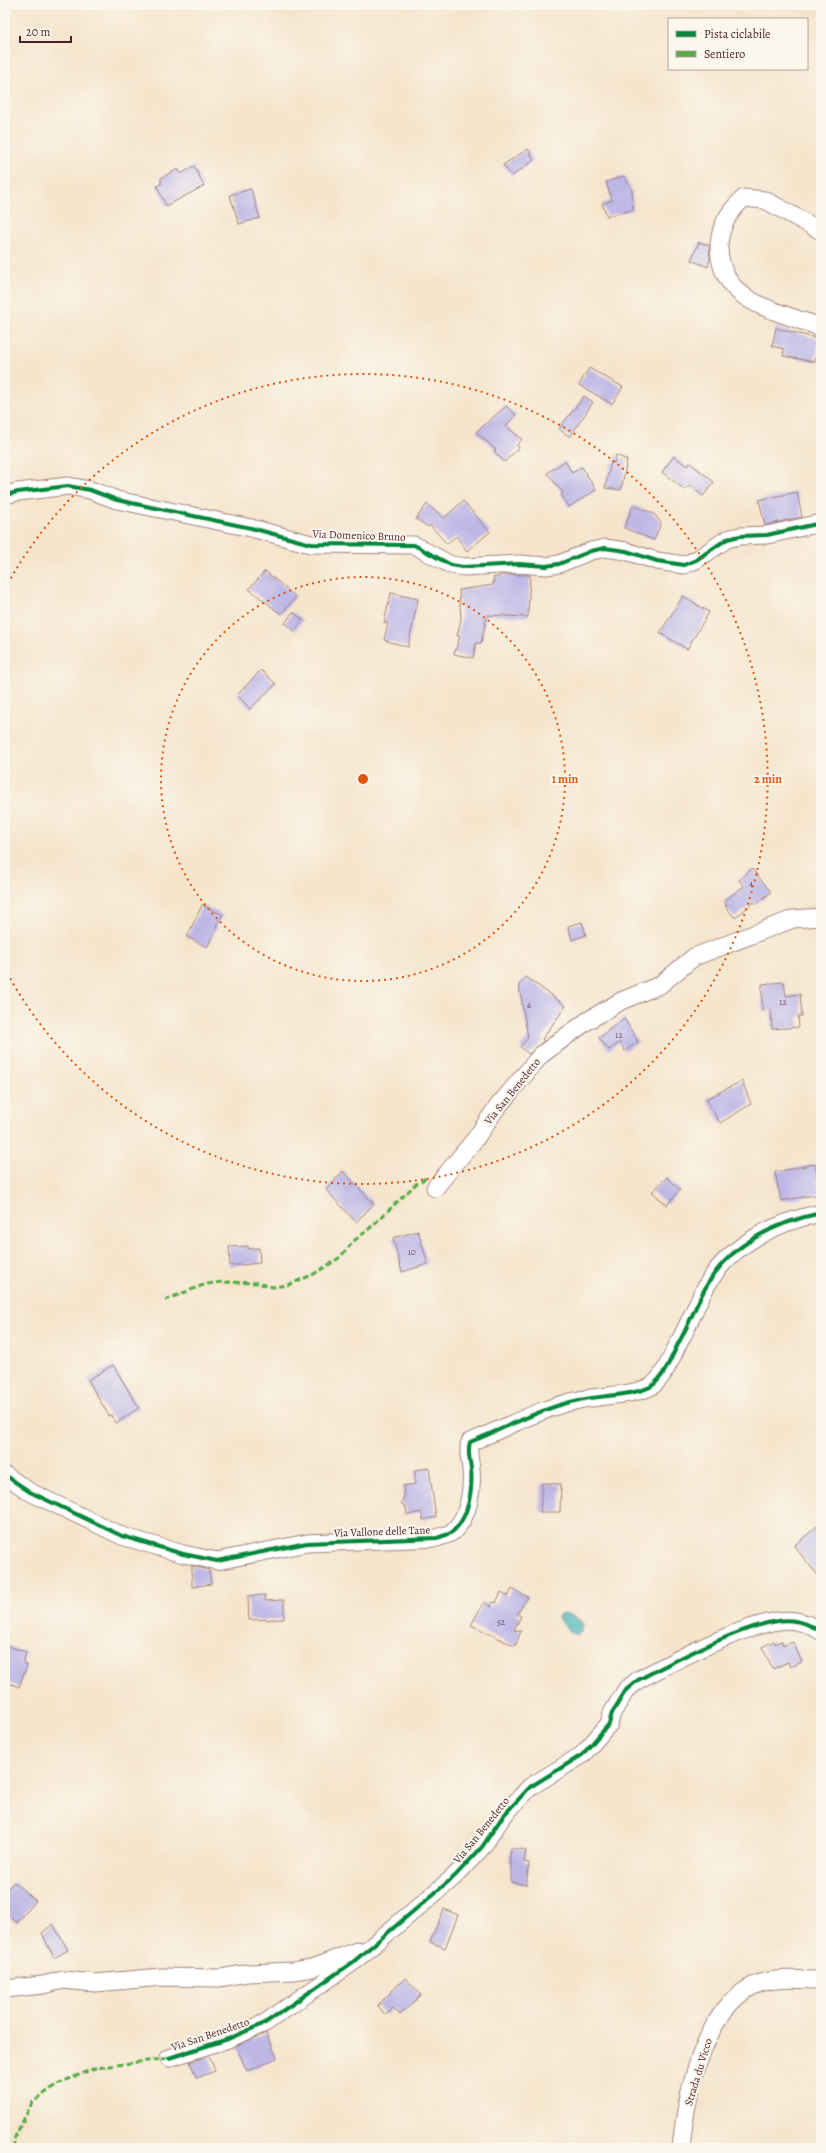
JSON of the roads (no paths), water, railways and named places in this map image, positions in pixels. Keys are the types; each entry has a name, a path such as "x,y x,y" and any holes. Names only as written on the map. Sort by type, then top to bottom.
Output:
{"street":[{"path":"821,231 765,200 744,198 729,214 721,234 719,244 720,255 726,276 740,293 755,304 821,329"},
{"name":"Via Domenico Bruno","path":"5,495 68,486 90,490 117,500 251,528 311,544 414,545 451,565 463,567 520,564 546,566 559,564 591,551 605,548 626,551 657,561 684,565 696,560 727,539 740,536 767,535 821,523"},
{"name":"Via San Benedetto","path":"435,1188 476,1138 495,1110 541,1055 587,1021 621,1001 660,985 694,957 793,919 821,917"},
{"name":"Via Vallone delle Tane","path":"5,1475 30,1492 122,1536 182,1554 217,1561 307,1543 437,1538 452,1532 463,1517 469,1501 472,1483 468,1450 470,1442 544,1409 580,1399 618,1395 652,1386 662,1376 687,1329 707,1284 719,1267 734,1252 760,1234 791,1220 821,1213"},
{"name":"Via San Benedetto","path":"170,2058 228,2039 265,2023 353,1962 381,1940 456,1876 482,1847 503,1816 530,1787 582,1755 609,1724 612,1713 626,1690 638,1680 734,1634 763,1624 795,1621 821,1631"},
{"name":"Via San Benedetto","path":"5,1989 43,1985 62,1980 95,1983 162,1977 220,1978 248,1973 312,1968 347,1956 381,1940"},
{"name":"Strada du Vicco","path":"681,2148 684,2116 707,2038 722,2012 739,1994 761,1983 795,1979 821,1980"}],"water":[{"path":"560,1614 570,1614 577,1617 583,1625 582,1632 577,1635 570,1633 568,1628 559,1620 558,1617"}]}
